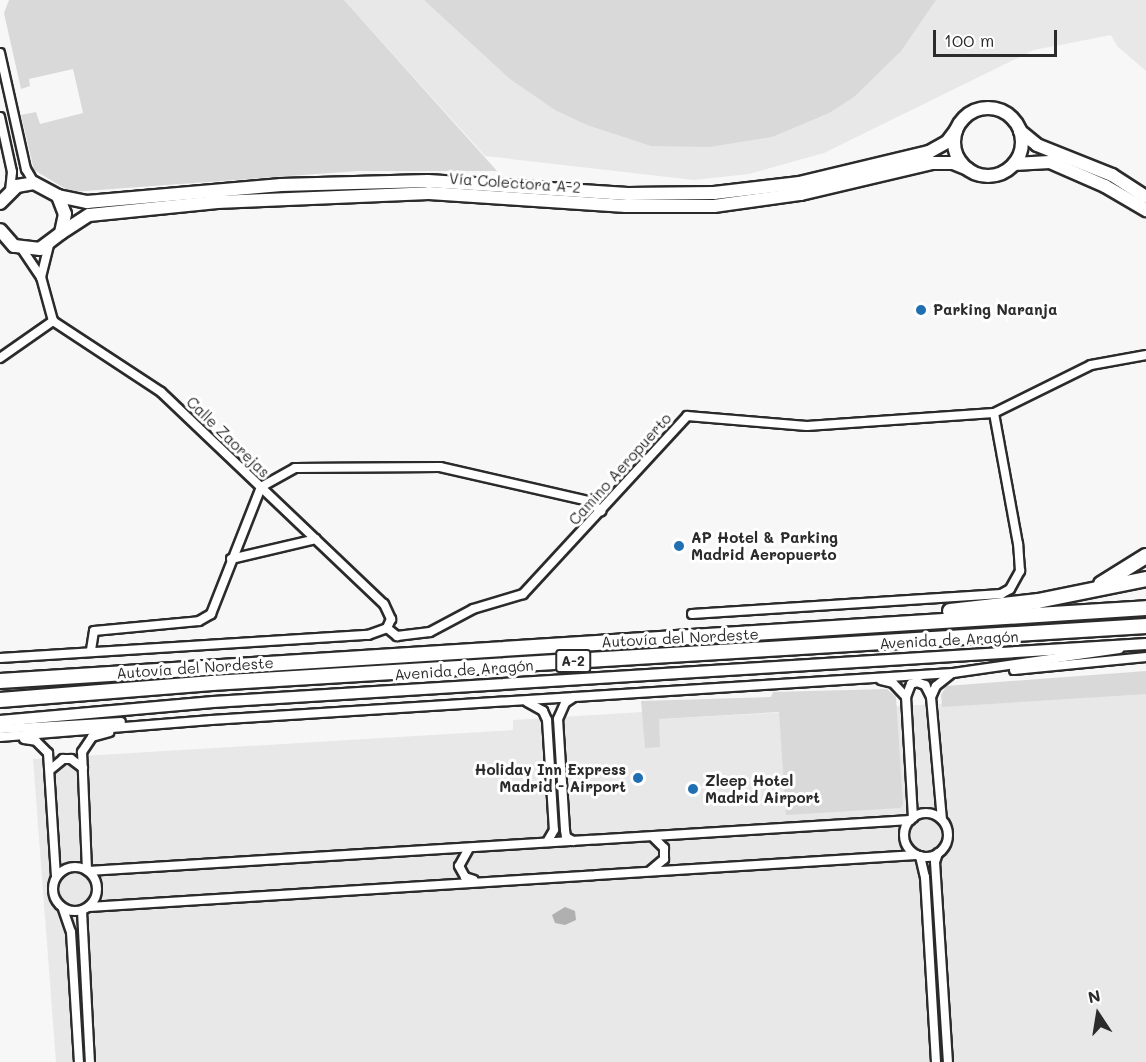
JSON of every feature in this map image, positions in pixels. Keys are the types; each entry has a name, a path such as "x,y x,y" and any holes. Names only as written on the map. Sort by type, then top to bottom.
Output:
{"highway":[{"path":"1038,601 1099,584 1146,556"},
{"path":"787,630 1038,601 1146,579"},
{"name":"Autovía del Nordeste","path":"0,681 1146,608"},
{"name":"Autovía del Nordeste","path":"0,700 212,683 1146,626"}],"main road":[{"path":"1146,197 1112,175 1037,145 1020,131 1005,113 990,108 968,115 956,130 956,154 968,169 981,175 995,175 1014,164 1050,162 1105,186 1146,210"},
{"name":"Vía Colectora A-2","path":"34,183 58,196 87,202 281,185 428,181 628,194 714,193 799,183 928,152 946,142 956,130"},
{"path":"1014,164 1022,145 1020,131"},
{"name":"Vía Colectora A-2","path":"49,245 61,233 89,215 227,201 429,193 626,206 714,206 801,194 932,163 952,163 968,169"},
{"path":"0,203 10,190 34,183"},
{"path":"58,196 65,214 61,233"},
{"path":"2,236 22,249 49,245"}],"street":[{"path":"0,52 26,169 34,183"},
{"path":"0,117 12,172 10,190"},
{"path":"41,277 49,245"},
{"path":"0,358 54,321 41,277 22,249"},
{"name":"Calle Zaorejas","path":"54,321 150,382 384,604 391,619 387,628"},
{"name":"Camino Aeropuerto","path":"387,628 396,636 430,632 473,609 523,594 687,416 807,426 994,413 1092,365 1146,355"},
{"path":"692,614 1001,594 1010,590 1020,572 1018,544 994,413"},
{"path":"91,650 94,631 199,621 211,614 216,609 219,588 261,487 295,468 424,466 465,471 589,501 601,511"},
{"path":"231,559 316,539"},
{"path":"0,657 368,635 387,628"},
{"name":"Avenida de Aragón","path":"0,721 237,700 1146,644"},
{"path":"989,670 1105,653 1132,645"},
{"path":"4,737 211,720 952,673 1146,657"},
{"path":"931,697 936,686 952,673"},
{"path":"870,678 894,683 906,697"},
{"path":"936,1062 925,877 918,855 904,839 911,819 906,697 911,684 917,682 925,685 931,697 942,820 948,837 938,853 935,876 948,1062"},
{"path":"573,841 566,837 565,830 558,719 565,703 574,697"},
{"path":"516,700 533,703 547,720 554,830 547,842"},
{"path":"0,729 211,720"},
{"path":"90,1062 85,909 97,889 88,871 82,752 92,737 151,725"},
{"path":"4,737 36,741 48,753 56,877 53,894 63,909 71,932 79,1062"},
{"path":"50,770 63,759 71,759 83,768"},
{"path":"56,877 74,867 88,871 470,849 911,819 928,813 942,820"},
{"path":"647,872 664,859 664,848 651,836"},
{"path":"470,849 463,854 459,866 465,877 475,881"},
{"path":"63,909 938,853"}],"shaded area":[{"path":"9,0 344,0 497,171 358,171 71,192 34,170 21,115 36,112 40,124 83,113 73,69 29,79 30,86 21,89 4,13"},
{"path":"344,0 1146,0 1146,71 1117,46 1111,35 1034,50 824,153 749,174 694,180 485,156"},
{"path":"424,0 936,0 901,51 854,97 829,113 772,137 709,147 651,146 587,125 555,110 510,79"},
{"path":"1146,671 1146,694 942,707 941,695 946,686"},
{"path":"887,689 896,697 903,804 900,808 786,815 779,712 659,719 660,747 645,748 641,701 771,697 773,692"},
{"path":"1146,693 1146,1062 56,1062 33,759 513,730 513,720 642,712 659,719"},
{"path":"565,907 575,911 576,920 565,925 555,923 552,915"}],"place":[{"name":"Parking Naranja","path":"921,310"},
{"name":"AP Hotel & Parking Madrid Aeropuerto","path":"679,546"},
{"name":"Holiday Inn Express Madrid - Airport","path":"638,778"},
{"name":"Zleep Hotel Madrid Airport","path":"693,789"}]}
